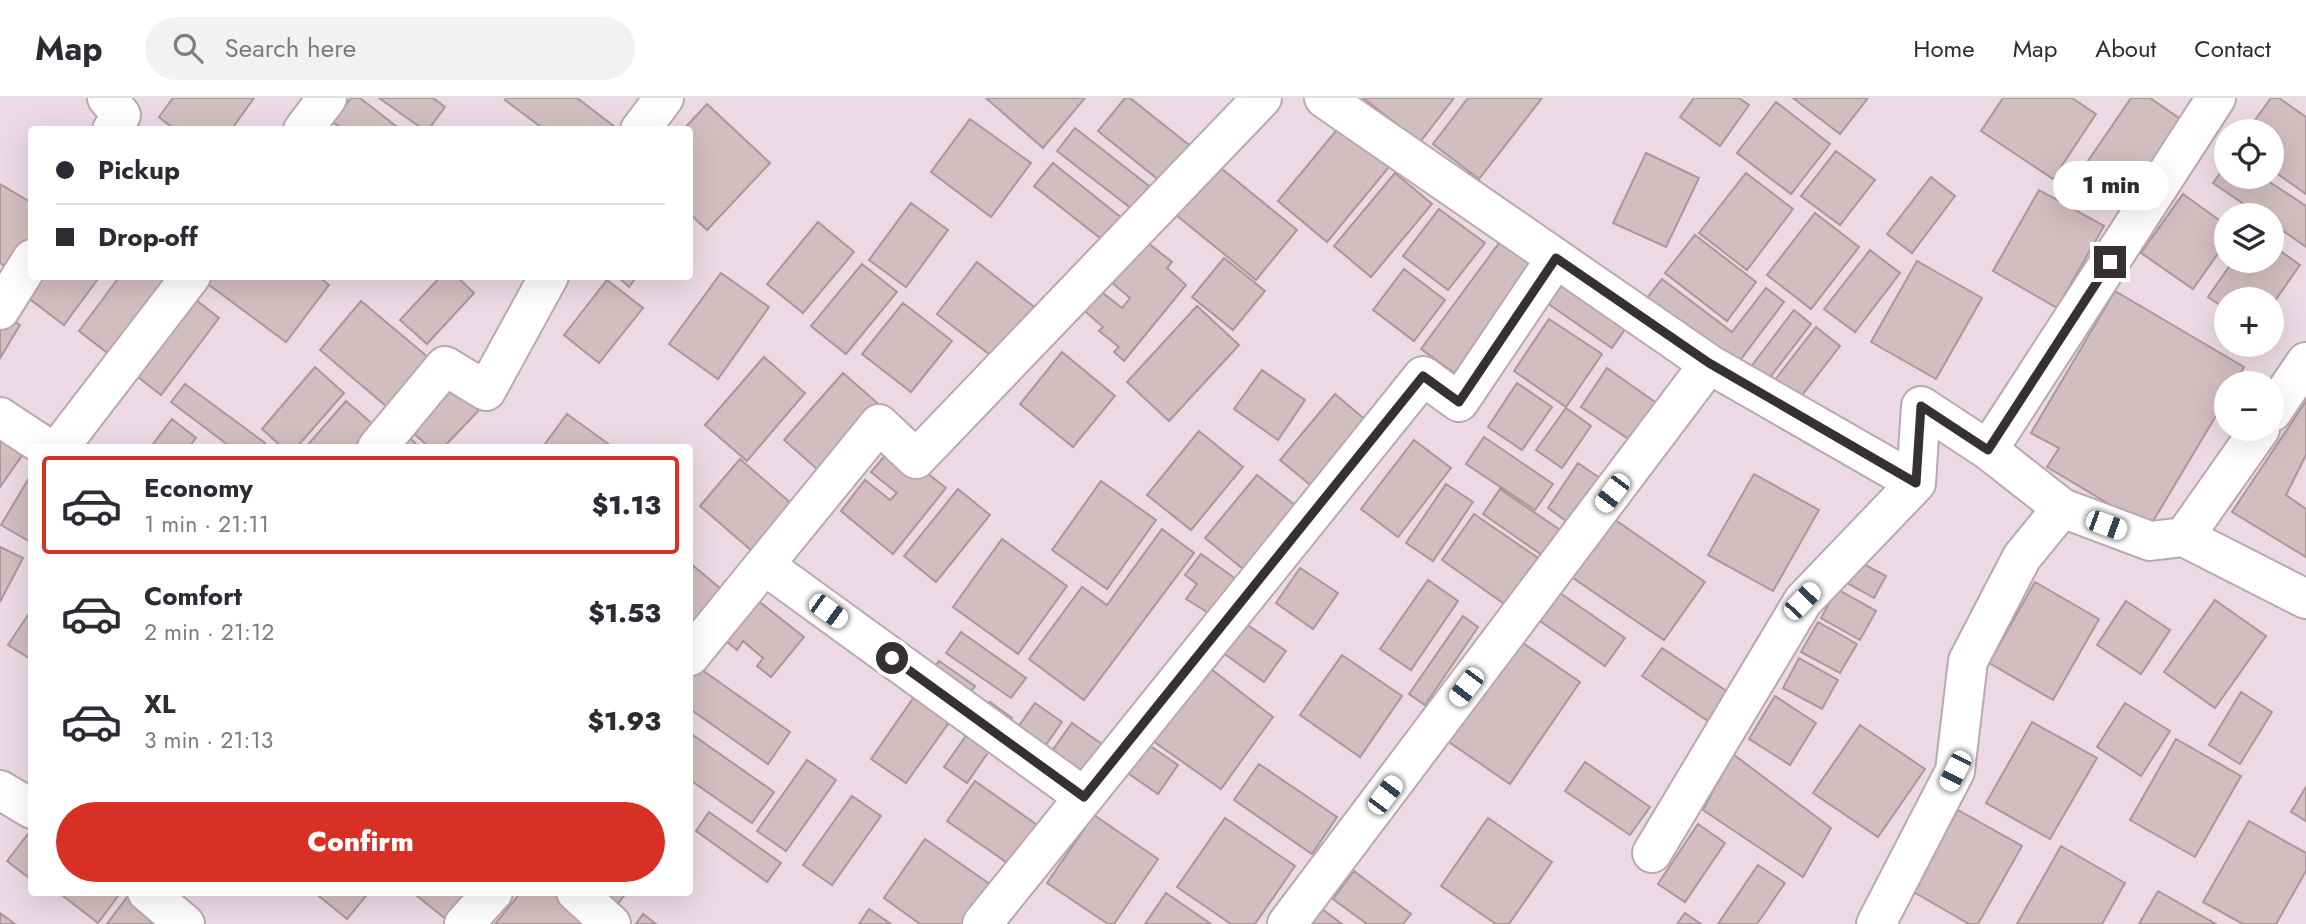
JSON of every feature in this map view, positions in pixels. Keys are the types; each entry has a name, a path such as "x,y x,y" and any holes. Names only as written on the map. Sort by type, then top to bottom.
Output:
{"street":[{"path":"107,98 121,116 115,126"},
{"path":"306,126 327,98"},
{"path":"643,126 664,98"},
{"path":"693,652 879,424 916,459 1262,98"},
{"path":"1324,98 1709,363 1916,483"},
{"path":"1988,450 2216,98"},
{"path":"982,924 1423,376 1459,402 1556,258"},
{"path":"0,310 28,265"},
{"path":"62,444 188,280"},
{"path":"380,444 445,366 486,391 547,280"},
{"path":"2284,394 2306,362"},
{"path":"1287,924 1709,363"},
{"path":"1652,853 1802,601 1916,483 1921,406 1988,450 2062,508 2150,541 2184,537 2306,599"},
{"path":"0,417 41,444"},
{"path":"2184,537 2252,441"},
{"path":"1876,924 1955,771 1968,661 2022,557 2062,508"},
{"path":"764,565 1084,797"},
{"path":"0,790 28,807"},
{"path":"153,896 185,924"},
{"path":"464,924 489,896"},
{"path":"580,896 611,924"}],"building":[{"path":"173,98 254,98 234,126 170,126 159,117"},
{"path":"351,98 360,98 396,126 338,126 333,122"},
{"path":"379,98 433,98 445,107 431,126 418,126"},
{"path":"577,98 614,126 540,126 505,100"},
{"path":"986,98 1085,98 1043,148"},
{"path":"1125,98 1130,98 1189,145 1160,181 1098,131"},
{"path":"1363,98 1454,98 1420,142"},
{"path":"1468,98 1542,98 1479,179 1433,144"},
{"path":"1694,98 1739,98 1749,105 1720,146 1680,117"},
{"path":"1793,98 1868,98 1840,134"},
{"path":"2003,98 2072,98 2096,114 2053,179 1981,131"},
{"path":"2131,98 2150,98 2182,120 2133,192 2088,161"},
{"path":"2271,98 2279,98 2306,117 2306,194 2284,178 2284,119 2256,119"},
{"path":"1776,102 1830,144 1791,194 1737,153"},
{"path":"707,104 770,163 707,230 693,217 693,126 687,126"},
{"path":"970,119 1031,163 991,217 931,172"},
{"path":"1340,126 1389,167 1327,242 1278,201"},
{"path":"1075,128 1149,186 1132,209 1057,151"},
{"path":"1836,151 1875,180 1840,225 1801,196"},
{"path":"1646,153 1699,178 1666,247 1613,223"},
{"path":"1053,163 1123,219 1105,242 1034,186"},
{"path":"1216,164 1297,230 1256,280 1175,214"},
{"path":"1395,173 1432,204 1371,277 1334,246"},
{"path":"1746,173 1793,209 1747,270 1699,233"},
{"path":"1931,177 1955,196 1912,253 1887,234"},
{"path":"0,184 28,201 28,258 18,274 0,263"},
{"path":"2222,189 2280,189 2306,206 2306,247 2284,231 2284,203 2242,203"},
{"path":"2039,190 2104,226 2057,308 1993,271"},
{"path":"2183,194 2214,216 2214,259 2193,289 2141,253"},
{"path":"911,203 948,230 906,287 869,260"},
{"path":"1439,209 1485,243 1448,290 1403,256"},
{"path":"1815,213 1859,247 1811,309 1767,275"},
{"path":"818,222 854,252 803,313 767,284"},
{"path":"1138,235 1172,262 1167,268 1186,285 1124,361 1114,352 1119,347 1099,331 1103,327 1079,306 1095,287 1122,308 1130,298 1104,276"},
{"path":"1695,235 1756,282 1727,321 1665,273"},
{"path":"1502,239 1539,267 1460,377 1421,349"},
{"path":"1870,250 1900,273 1855,332 1824,309"},
{"path":"2284,254 2300,265 2284,288 2215,287 2225,273 2284,273"},
{"path":"1224,258 1265,291 1233,330 1192,297"},
{"path":"1917,261 1982,298 1936,379 1871,342"},
{"path":"977,262 1038,310 998,361 937,314"},
{"path":"862,264 897,292 846,354 811,326"},
{"path":"1404,269 1445,300 1414,341 1373,310"},
{"path":"721,273 769,307 718,379 669,344"},
{"path":"1566,274 1632,319 1612,348 1547,303"},
{"path":"1662,279 1732,332 1766,288 1784,302 1732,371 1643,303"},
{"path":"40,280 97,280 64,325 27,297"},
{"path":"117,280 167,280 110,355 79,331"},
{"path":"202,280 323,280 329,285 286,342"},
{"path":"437,280 460,280 474,293 427,344 400,320"},
{"path":"607,280 643,308 599,363 564,335"},
{"path":"621,280 634,280 629,287"},
{"path":"2214,288 2214,301 2208,297"},
{"path":"182,289 219,318 161,395 124,366"},
{"path":"2115,291 2214,349 2214,357 2227,357 2244,367 2242,371 2214,371 2214,419 2149,528 2047,467 2059,448 2031,433"},
{"path":"361,301 435,363 393,412 320,350"},
{"path":"903,303 952,341 911,392 862,354"},
{"path":"1197,306 1239,345 1169,421 1127,382"},
{"path":"1794,310 1811,324 1767,381 1750,368"},
{"path":"0,312 20,325 0,358"},
{"path":"1549,319 1602,354 1566,407 1514,371"},
{"path":"1816,327 1840,346 1799,399 1774,381"},
{"path":"1062,352 1115,396 1073,447 1020,404"},
{"path":"764,357 805,393 747,461 705,425"},
{"path":"315,367 344,393 299,444 279,444 262,429"},
{"path":"1607,368 1662,407 1636,444 1581,407"},
{"path":"1262,370 1305,400 1278,440 1234,409"},
{"path":"843,373 882,407 824,475 784,440"},
{"path":"454,383 481,408 447,444 426,444 410,430"},
{"path":"1517,383 1552,407 1522,450 1488,427"},
{"path":"185,384 265,443 227,444 171,402"},
{"path":"1335,394 1374,427 1319,492 1280,460"},
{"path":"346,401 375,426 359,444 308,444"},
{"path":"2306,401 2306,455 2286,495 2306,509 2306,557 2232,512 2279,441 2284,441 2284,434"},
{"path":"0,407 38,433 0,487"},
{"path":"1566,408 1591,426 1562,468 1536,450"},
{"path":"567,414 608,444 545,444"},
{"path":"172,419 196,438 191,444 153,444"},
{"path":"1199,431 1243,467 1191,530 1147,495"},
{"path":"406,434 416,444 396,444"},
{"path":"1484,437 1553,484 1535,510 1466,464"},
{"path":"1414,440 1451,468 1398,537 1361,509"},
{"path":"893,446 946,488 893,554 841,511 865,480 890,500 897,493 871,472"},
{"path":"740,459 799,510 759,557 700,506"},
{"path":"1578,463 1604,481 1573,526 1548,508"},
{"path":"1754,474 1819,510 1773,591 1708,555"},
{"path":"1257,475 1305,513 1253,577 1205,538"},
{"path":"28,480 28,541 1,525"},
{"path":"1101,481 1156,520 1107,589 1052,550"},
{"path":"1446,484 1473,502 1433,561 1406,543"},
{"path":"958,489 990,515 936,582 904,556"},
{"path":"1500,489 1560,530 1542,555 1483,514"},
{"path":"1474,514 1538,558 1506,605 1442,560"},
{"path":"1611,517 1705,582 1664,640 1570,576"},
{"path":"1162,529 1194,553 1084,700 1029,659 1082,587 1107,605"},
{"path":"1002,539 1067,586 1018,654 953,607"},
{"path":"0,547 23,558 0,602"},
{"path":"1201,554 1243,584 1203,619 1207,612 1186,599 1197,584 1185,575"},
{"path":"1854,559 1886,576 1874,598 1842,580"},
{"path":"693,566 721,589 693,624"},
{"path":"1300,568 1338,593 1313,629 1276,603"},
{"path":"1428,580 1458,601 1411,670 1380,649"},
{"path":"2035,582 2099,619 2053,700 1989,663"},
{"path":"1837,589 1876,611 1860,640 1821,618"},
{"path":"1560,593 1625,638 1605,666 1540,621"},
{"path":"752,596 804,637 771,677 757,666 763,658 743,641 737,650 720,636"},
{"path":"2215,600 2266,636 2215,708 2164,672"},
{"path":"2126,601 2170,630 2141,674 2097,645"},
{"path":"28,615 28,658 8,645"},
{"path":"1463,616 1478,627 1425,705 1409,694"},
{"path":"1240,620 1286,651 1264,682 1219,650"},
{"path":"1818,622 1857,644 1840,673 1801,652"},
{"path":"961,632 1026,678 1011,698 946,653"},
{"path":"1517,639 1580,682 1510,784 1446,740"},
{"path":"1662,648 1728,692 1708,721 1642,676"},
{"path":"1342,655 1402,696 1360,757 1300,715"},
{"path":"1799,658 1838,680 1822,709 1783,688"},
{"path":"939,661 975,686 906,783 871,759"},
{"path":"695,665 790,732 768,764 693,711"},
{"path":"1211,669 1273,717 1221,789 1153,741"},
{"path":"2241,692 2272,712 2240,764 2209,745"},
{"path":"1775,696 1816,723 1790,765 1749,739"},
{"path":"990,702 1012,718 967,783 944,767"},
{"path":"1035,703 1062,722 1029,769 1002,750"},
{"path":"2125,703 2170,731 2141,776 2097,747"},
{"path":"2032,722 2097,758 2050,839 1986,803"},
{"path":"1072,723 1106,747 1072,796 1037,772"},
{"path":"1860,725 1925,769 1878,837 1813,793"},
{"path":"693,735 774,792 752,823 693,782"},
{"path":"2176,739 2241,776 2195,857 2130,820"},
{"path":"1143,741 1178,765 1158,794 1122,769"},
{"path":"1733,754 1831,828 1803,877 1703,810"},
{"path":"807,760 836,780 786,851 757,831"},
{"path":"1585,762 1650,807 1630,835 1565,791"},
{"path":"1259,764 1337,817 1312,854 1234,800"},
{"path":"975,781 1040,827 1012,866 947,821"},
{"path":"2306,787 2306,821 2291,812"},
{"path":"852,796 881,816 832,885 803,865"},
{"path":"1958,810 2022,846 1978,924 1969,924 1912,891"},
{"path":"709,812 781,863 767,882 696,831"},
{"path":"1094,815 1158,859 1114,924 1108,924 1047,883"},
{"path":"1225,818 1295,866 1255,924 1231,924 1177,887"},
{"path":"1488,818 1552,862 1509,924 1496,924 1441,886"},
{"path":"2249,821 2306,853 2306,871 2276,924 2243,924 2203,902"},
{"path":"1698,824 1725,843 1685,902 1658,884"},
{"path":"28,834 28,877 7,861"},
{"path":"925,839 994,887 968,924 920,924 884,898"},
{"path":"2061,846 2125,883 2102,924 2017,924"},
{"path":"1758,865 1785,883 1757,924 1718,924"},
{"path":"1354,871 1411,914 1403,924 1367,924 1333,899"},
{"path":"2158,891 2216,924 2139,924"},
{"path":"1166,893 1211,924 1145,924"},
{"path":"63,896 118,896 98,923"},
{"path":"128,896 156,917 150,924 107,924"},
{"path":"319,896 366,896 347,919"},
{"path":"417,896 475,896 452,924"},
{"path":"518,896 624,896 601,924 495,924"},
{"path":"1310,900 1342,924 1292,924"},
{"path":"869,909 891,924 859,924"},
{"path":"0,913 15,924 0,924"},
{"path":"1685,913 1701,924 1677,924"},
{"path":"643,914 656,924 636,924"}],"route":[{"path":"892,658 1084,797 1423,376 1459,402 1556,258 1709,363 1916,483 1921,406 1988,450 2110,262"}]}
